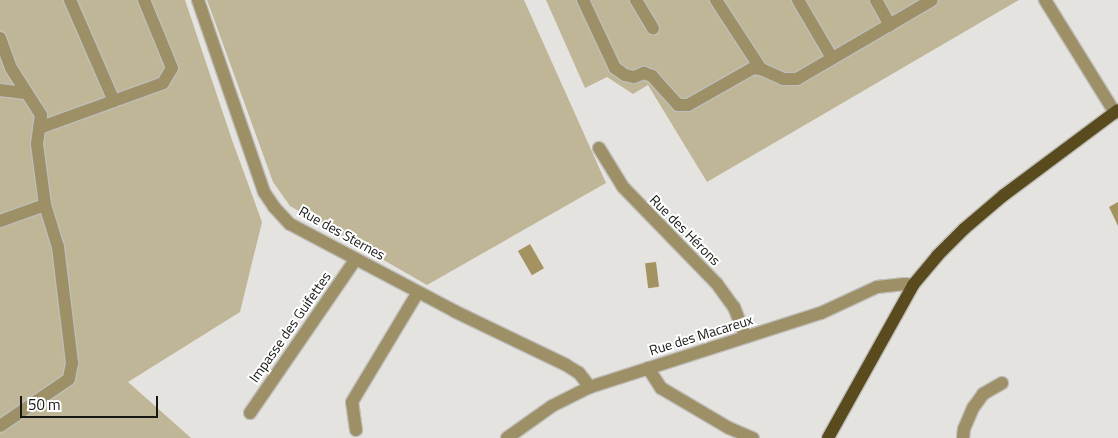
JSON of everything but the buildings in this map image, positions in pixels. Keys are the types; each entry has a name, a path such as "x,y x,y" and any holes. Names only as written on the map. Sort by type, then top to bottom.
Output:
{"main road":[{"path":"828,438 913,285 937,256 964,229 1046,162 1116,111"}],"street":[{"path":"70,0 114,101"},
{"path":"39,128 163,82 172,68 144,0"},
{"name":"Rue des Sternes","path":"198,0 264,192 274,207 290,224 418,292 566,365 579,374 590,387"},
{"path":"636,0 653,28"},
{"path":"716,0 761,68"},
{"path":"798,0 832,58"},
{"path":"876,0 890,25"},
{"path":"1045,0 1116,111"},
{"path":"586,1 615,68 625,75 634,77 644,73 652,76 678,105 688,105 753,68 761,68 783,79 797,79 890,25 927,1"},
{"path":"0,38 11,68 41,115 37,144 45,205 58,247 72,364 69,379 0,426"},
{"path":"0,90 26,92"},
{"name":"Rue des Hérons","path":"599,148 623,187 645,212 684,248 717,284 734,307 745,336"},
{"path":"0,221 45,205"},
{"name":"Impasse des Guifettes","path":"250,412 356,259"},
{"name":"Rue des Macareux","path":"507,438 552,406 590,387 821,313 877,287 913,285"},
{"path":"356,430 352,402 418,292"},
{"path":"648,368 661,388 729,428 754,438"},
{"path":"963,438 973,408 983,394 1002,382"}],"shaded area":[{"path":"0,0 185,0 262,222 240,312 128,382 191,438 0,438"},
{"path":"207,0 524,0 606,183 427,285 290,206 273,182"},
{"path":"546,0 1019,0 707,182 648,85 633,94 607,77 585,88"},
{"path":"1118,202 1118,226 1109,207"},
{"path":"530,244 544,268 532,275 518,251"},
{"path":"656,262 659,287 648,288 645,263"}]}
